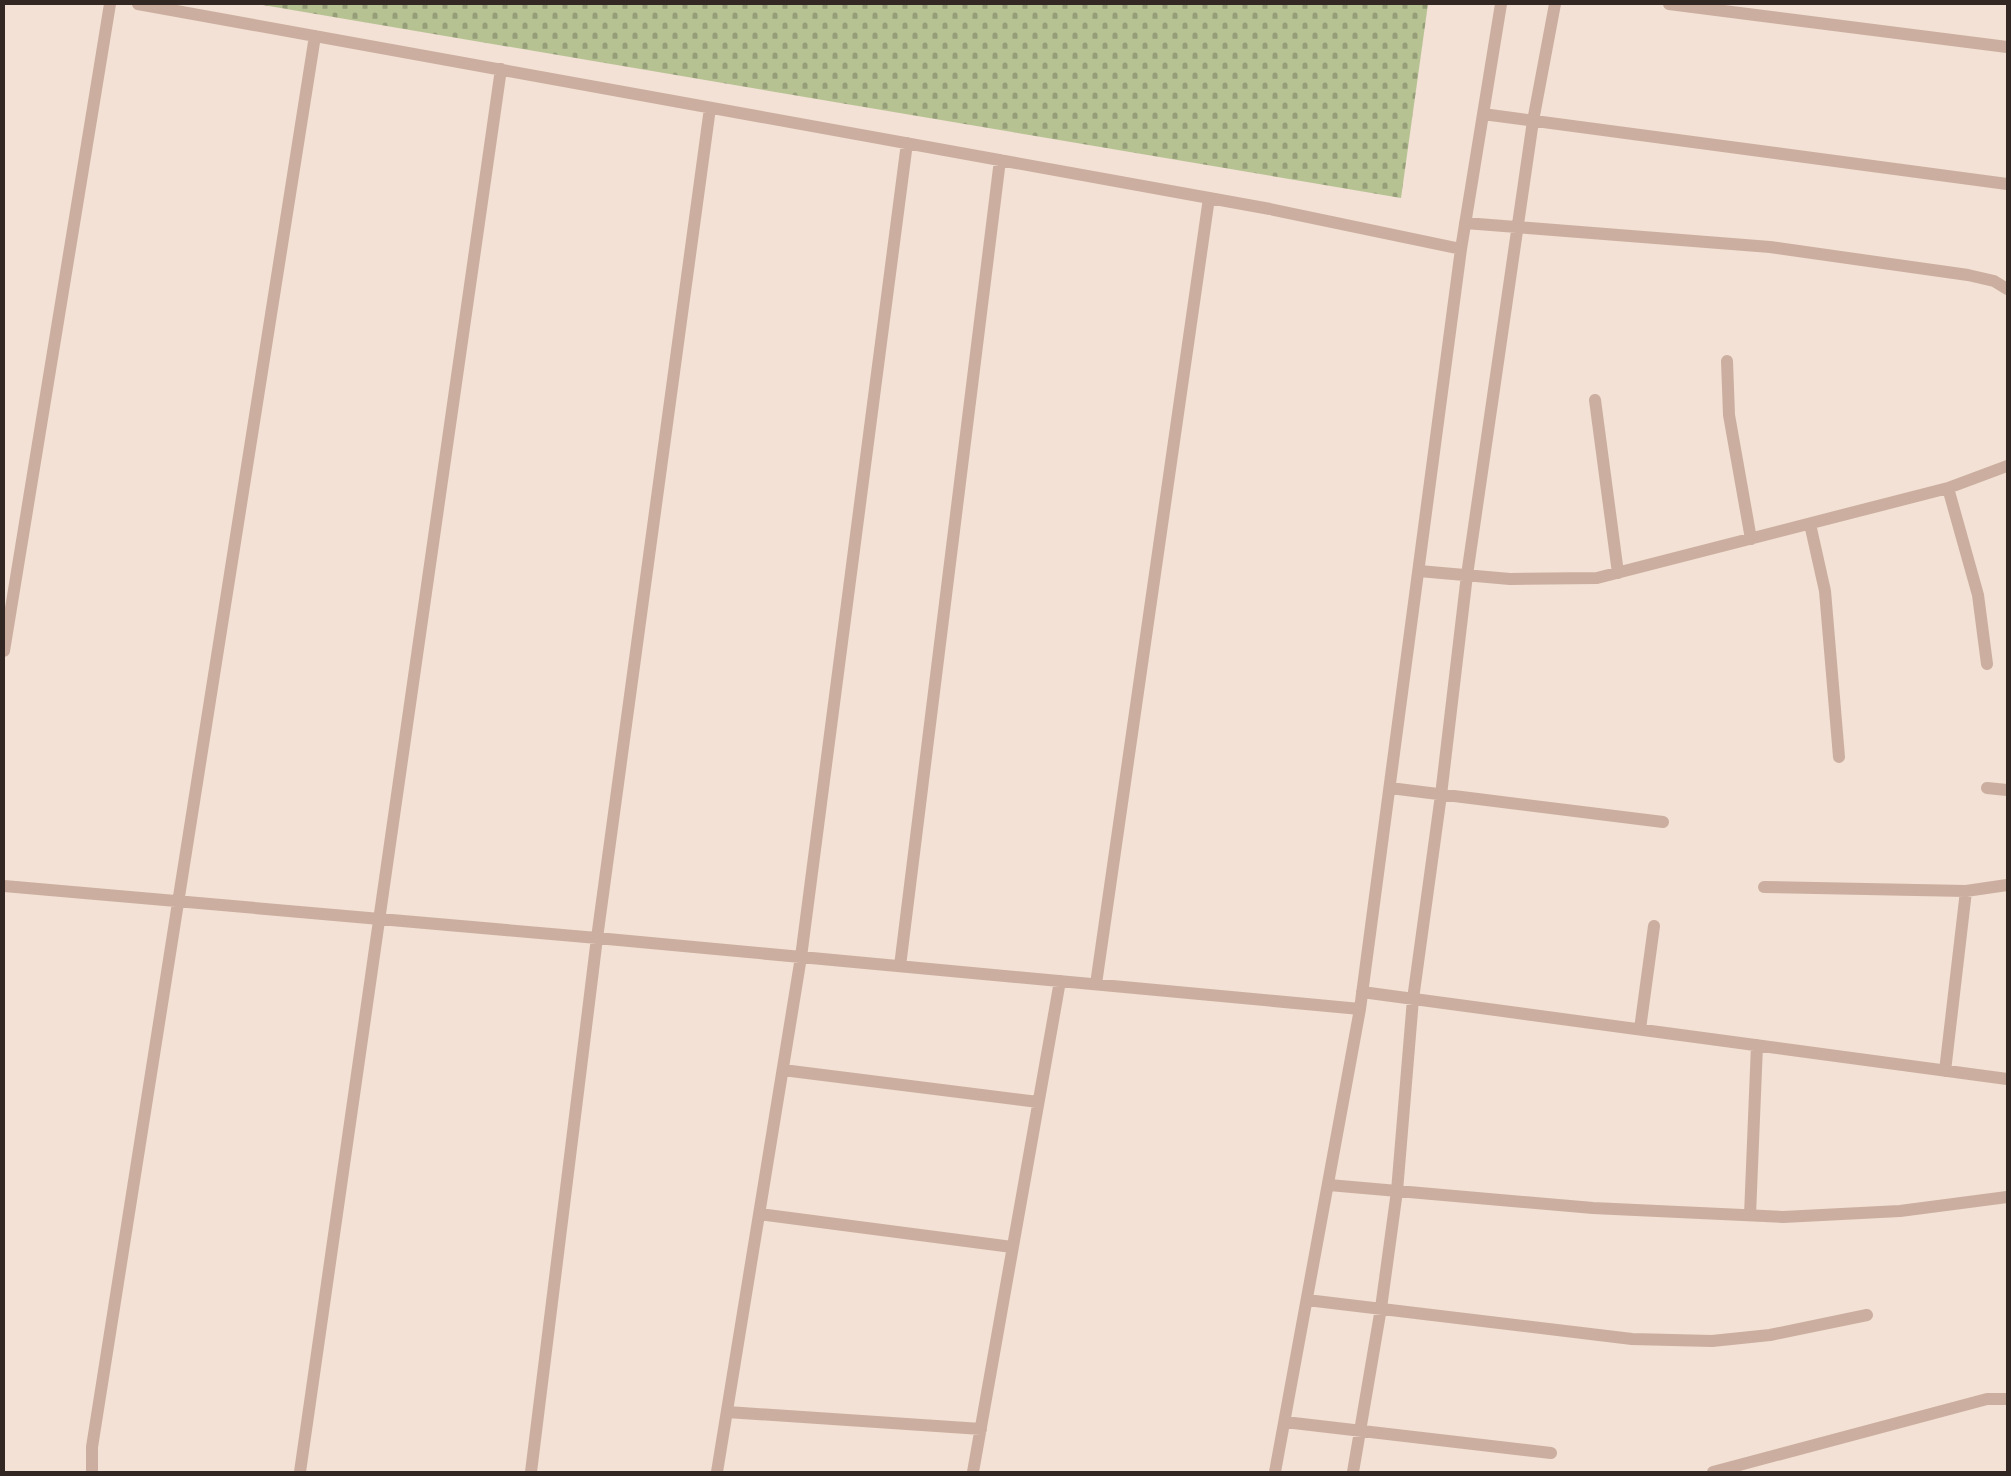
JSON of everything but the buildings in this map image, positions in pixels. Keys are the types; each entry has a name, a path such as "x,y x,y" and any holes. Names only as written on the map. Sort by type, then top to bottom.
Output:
{"street":[{"path":"4,651 110,4"},
{"path":"138,4 1209,198 1461,249"},
{"path":"1275,1472 1360,1009 1461,249 1501,4"},
{"path":"1353,1472 1381,1308 1397,1191 1413,999 1441,795 1467,575 1533,121 1555,4"},
{"path":"1669,4 2007,47"},
{"path":"92,1472 92,1447 315,36"},
{"path":"300,1472 501,70"},
{"path":"531,1472 597,938 710,108"},
{"path":"1483,114 2007,184"},
{"path":"717,1472 801,957 907,143"},
{"path":"900,966 1000,160"},
{"path":"1096,984 1209,198"},
{"path":"1465,224 1770,247 1968,275 1994,281 2007,289"},
{"path":"1727,361 1729,416 1751,539"},
{"path":"1595,400 1618,572"},
{"path":"1418,571 1510,579 1597,578 1948,488 2007,466"},
{"path":"1948,488 1978,595 1987,664"},
{"path":"1810,524 1825,591 1839,757"},
{"path":"1390,788 1663,822"},
{"path":"1987,788 2007,790"},
{"path":"1764,887 1966,891 2007,885"},
{"path":"4,886 379,918 1360,1009"},
{"path":"1945,1070 1966,891"},
{"path":"1640,1029 1654,926"},
{"path":"973,1472 1060,981"},
{"path":"1362,992 2007,1079"},
{"path":"1750,1215 1757,1045"},
{"path":"783,1070 1038,1102"},
{"path":"1328,1184 1594,1208 1783,1217 1900,1211 2007,1198"},
{"path":"759,1214 1012,1247"},
{"path":"1307,1300 1632,1339 1712,1341 1770,1335 1866,1316"},
{"path":"1713,1472 1987,1399 2007,1398"},
{"path":"727,1412 980,1429"},
{"path":"1285,1422 1550,1453"}],"green space":[{"path":"257,4 1428,4 1401,198"}]}
